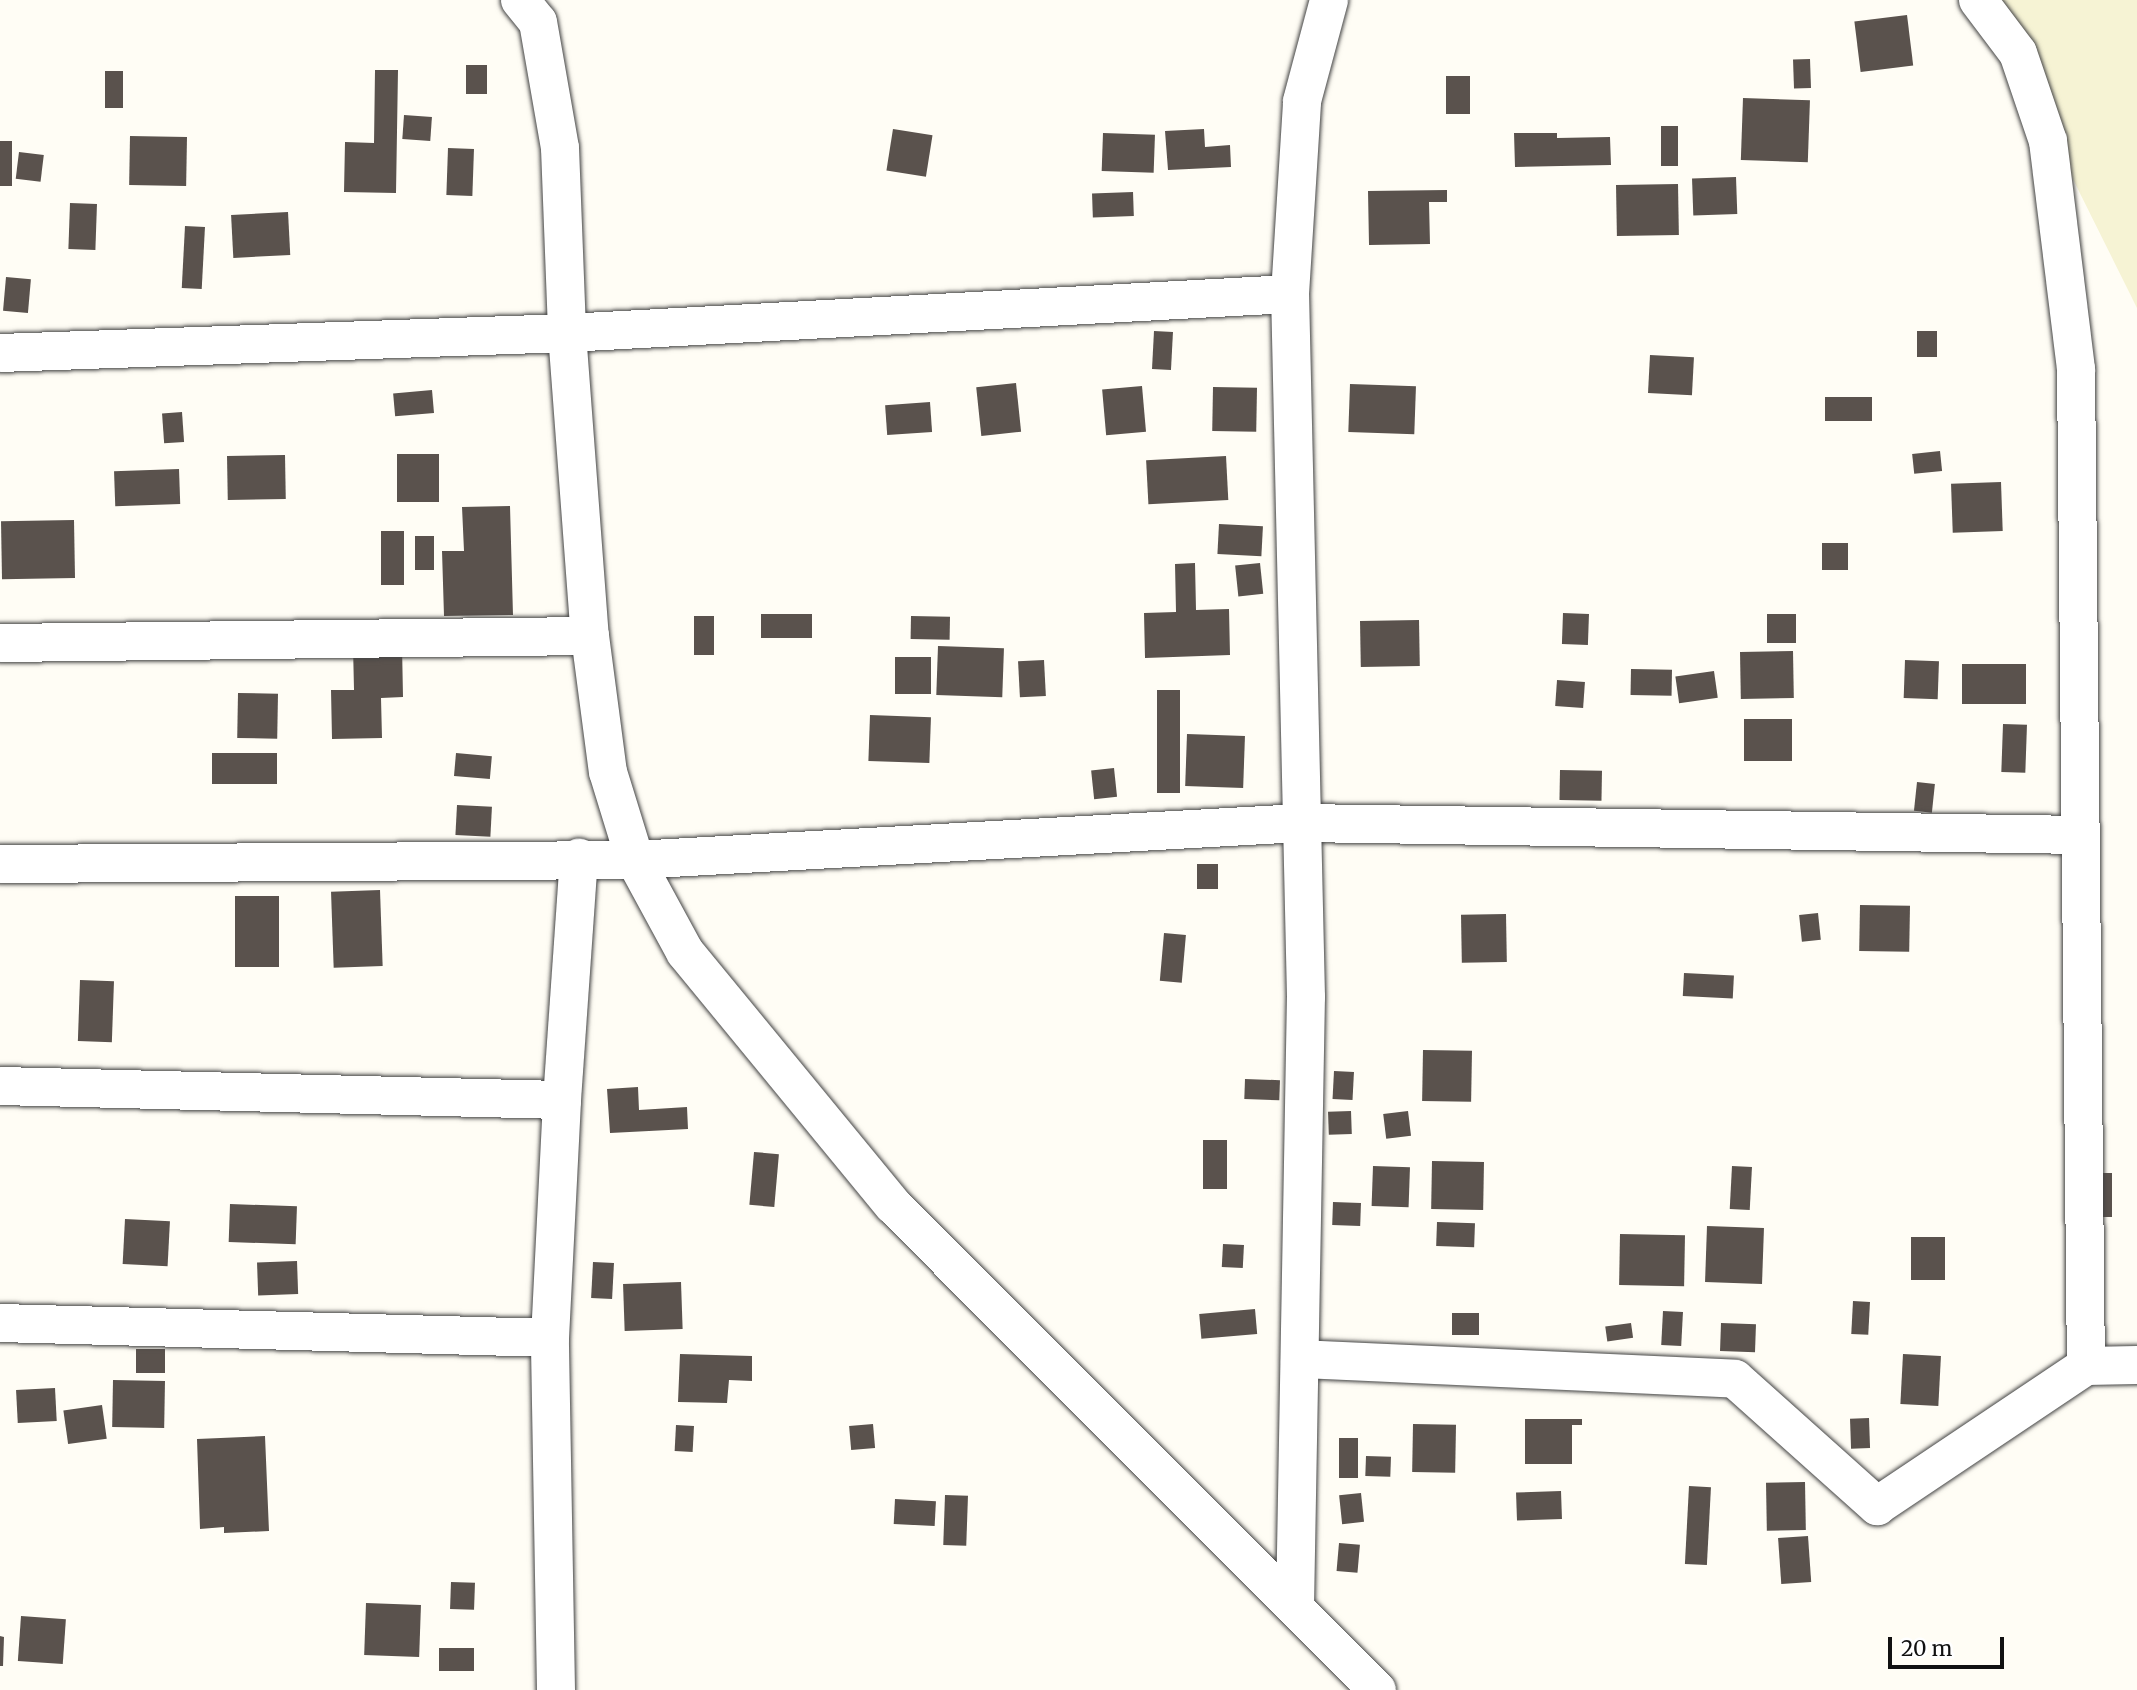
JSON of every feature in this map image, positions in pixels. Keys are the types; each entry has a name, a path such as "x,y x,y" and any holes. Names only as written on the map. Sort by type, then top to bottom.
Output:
{"street":[{"path":"520,0 538,22 560,148 566,333 590,635 608,772 635,860 685,952 893,1205 1377,1690"},
{"path":"1295,1607 1306,997 1290,294 1302,101 1329,0"},
{"path":"1978,0 2018,53 2049,154 2076,369 2086,1366"},
{"path":"0,353 566,333 1290,294"},
{"path":"0,643 590,635"},
{"path":"0,864 635,860 1302,823 2081,835"},
{"path":"556,1690 550,1338 562,1100 579,859"},
{"path":"0,1086 562,1100"},
{"path":"0,1323 550,1338"},
{"path":"1300,1359 1735,1379 1877,1506 2086,1366 2137,1365"}],"shaded area":[{"path":"1984,0 2137,0 2137,308"}],"building":[{"path":"1907,15 1913,66 1861,72 1854,21"},
{"path":"1810,59 1811,88 1794,89 1793,60"},
{"path":"466,65 487,65 487,94 466,94"},
{"path":"375,70 398,70 396,193 344,192 345,142 374,143"},
{"path":"105,71 123,71 123,108 105,108"},
{"path":"1446,76 1470,76 1470,114 1446,114"},
{"path":"1743,98 1810,100 1808,162 1741,160"},
{"path":"404,115 432,117 430,141 402,139"},
{"path":"1661,126 1678,126 1678,166 1661,166"},
{"path":"893,129 933,135 926,177 886,170"},
{"path":"1204,129 1205,147 1230,145 1231,167 1168,170 1165,131"},
{"path":"1103,133 1155,135 1154,173 1102,171"},
{"path":"1514,133 1557,133 1557,138 1610,137 1611,165 1515,167"},
{"path":"130,136 187,137 186,186 129,185"},
{"path":"0,141 12,141 12,186 0,186"},
{"path":"448,148 474,149 472,196 446,195"},
{"path":"19,152 44,155 41,182 16,179"},
{"path":"1736,177 1737,214 1693,216 1692,179"},
{"path":"1678,184 1679,235 1617,236 1616,185"},
{"path":"1447,190 1447,202 1429,202 1430,244 1369,245 1368,191"},
{"path":"1133,192 1134,216 1093,217 1092,193"},
{"path":"70,203 97,204 95,250 68,249"},
{"path":"288,212 290,255 233,258 231,215"},
{"path":"185,226 205,227 202,289 182,288"},
{"path":"6,277 31,279 28,313 3,311"},
{"path":"1154,331 1173,332 1171,370 1152,369"},
{"path":"1917,331 1937,331 1937,357 1917,357"},
{"path":"1650,355 1694,357 1692,395 1648,393"},
{"path":"1016,383 1021,432 981,436 976,387"},
{"path":"1350,384 1416,386 1414,434 1348,432"},
{"path":"1142,386 1146,432 1106,435 1102,389"},
{"path":"1213,387 1257,388 1256,432 1212,431"},
{"path":"432,390 434,413 395,416 393,393"},
{"path":"1825,397 1872,397 1872,421 1825,421"},
{"path":"930,402 932,432 887,435 885,405"},
{"path":"182,412 184,442 164,443 162,413"},
{"path":"1940,451 1942,471 1914,474 1912,454"},
{"path":"397,454 439,454 439,502 397,502"},
{"path":"285,455 286,499 228,500 227,456"},
{"path":"1226,456 1228,500 1148,504 1146,460"},
{"path":"179,469 180,504 115,506 114,471"},
{"path":"2001,482 2003,531 1953,533 1951,484"},
{"path":"510,506 513,615 444,616 442,551 464,551 462,507"},
{"path":"74,520 75,578 2,579 1,521"},
{"path":"1219,524 1263,526 1261,556 1217,554"},
{"path":"381,531 404,531 404,585 381,585"},
{"path":"415,536 434,536 434,570 415,570"},
{"path":"1822,543 1848,543 1848,570 1822,570"},
{"path":"1195,563 1196,610 1229,609 1230,655 1145,658 1144,613 1176,612 1175,564"},
{"path":"1260,563 1263,594 1238,596 1235,566"},
{"path":"1563,613 1589,614 1588,645 1562,644"},
{"path":"761,614 812,614 812,638 761,638"},
{"path":"1767,614 1796,614 1796,643 1767,643"},
{"path":"694,616 714,616 714,655 694,655"},
{"path":"911,616 950,617 950,640 911,639"},
{"path":"1419,620 1420,666 1361,667 1360,621"},
{"path":"402,645 403,697 381,698 382,738 332,739 331,690 354,690 353,646"},
{"path":"938,646 1004,648 1002,697 936,695"},
{"path":"1793,651 1794,698 1741,699 1740,652"},
{"path":"895,657 931,657 931,694 895,694"},
{"path":"1044,660 1046,696 1020,697 1018,661"},
{"path":"1905,660 1939,661 1938,699 1904,698"},
{"path":"1962,664 2026,664 2026,704 1962,704"},
{"path":"1631,669 1672,670 1672,696 1631,695"},
{"path":"1714,671 1718,698 1679,703 1675,676"},
{"path":"1557,680 1585,682 1583,708 1555,706"},
{"path":"1157,690 1180,690 1180,793 1157,793"},
{"path":"238,693 278,694 277,739 237,738"},
{"path":"870,715 931,717 929,763 868,761"},
{"path":"1744,719 1792,719 1792,761 1744,761"},
{"path":"2003,724 2027,725 2025,773 2001,772"},
{"path":"1187,734 1245,736 1243,788 1185,786"},
{"path":"212,753 277,753 277,784 212,784"},
{"path":"456,753 492,756 490,779 454,776"},
{"path":"1114,768 1117,797 1094,799 1091,770"},
{"path":"1560,770 1602,771 1601,801 1559,800"},
{"path":"1917,782 1935,784 1932,813 1914,811"},
{"path":"457,805 492,807 490,837 455,835"},
{"path":"1197,864 1218,864 1218,889 1197,889"},
{"path":"380,890 383,966 334,968 331,892"},
{"path":"235,896 279,896 279,967 235,967"},
{"path":"1860,905 1910,906 1909,952 1859,951"},
{"path":"1818,913 1821,940 1802,942 1799,915"},
{"path":"1506,914 1507,962 1462,963 1461,915"},
{"path":"1164,933 1186,935 1182,983 1160,981"},
{"path":"1684,973 1734,976 1733,999 1683,996"},
{"path":"80,980 114,981 112,1042 78,1041"},
{"path":"1423,1050 1472,1051 1471,1102 1422,1101"},
{"path":"1334,1071 1354,1072 1353,1100 1333,1099"},
{"path":"1245,1079 1280,1080 1279,1100 1244,1099"},
{"path":"638,1087 639,1110 687,1107 688,1129 610,1133 607,1089"},
{"path":"1351,1111 1352,1134 1329,1135 1328,1112"},
{"path":"1408,1111 1411,1136 1386,1139 1383,1114"},
{"path":"1203,1140 1227,1140 1227,1189 1203,1189"},
{"path":"754,1152 779,1154 774,1207 749,1205"},
{"path":"1432,1161 1484,1162 1483,1210 1431,1209"},
{"path":"1373,1166 1410,1167 1409,1207 1372,1206"},
{"path":"1732,1166 1752,1167 1750,1210 1730,1209"},
{"path":"2090,1173 2112,1173 2112,1217 2090,1217"},
{"path":"1333,1202 1361,1203 1360,1226 1332,1225"},
{"path":"230,1204 297,1206 296,1244 229,1242"},
{"path":"125,1219 170,1221 168,1266 123,1264"},
{"path":"1437,1222 1475,1223 1474,1247 1436,1246"},
{"path":"1707,1226 1764,1228 1762,1284 1705,1282"},
{"path":"1620,1234 1685,1235 1684,1286 1619,1285"},
{"path":"1911,1237 1945,1237 1945,1280 1911,1280"},
{"path":"1223,1244 1244,1245 1243,1268 1222,1267"},
{"path":"297,1261 298,1294 258,1295 257,1262"},
{"path":"593,1262 614,1263 612,1299 591,1298"},
{"path":"681,1282 683,1329 625,1331 623,1284"},
{"path":"1853,1301 1870,1302 1868,1335 1851,1334"},
{"path":"1255,1309 1257,1334 1201,1339 1199,1314"},
{"path":"1663,1311 1683,1312 1681,1346 1661,1345"},
{"path":"1452,1313 1479,1313 1479,1335 1452,1335"},
{"path":"1631,1323 1633,1338 1607,1341 1605,1327"},
{"path":"1721,1323 1756,1324 1755,1352 1720,1351"},
{"path":"136,1349 165,1349 165,1373 136,1373"},
{"path":"680,1354 752,1356 752,1381 729,1380 727,1403 678,1402"},
{"path":"1903,1354 1941,1356 1938,1406 1900,1404"},
{"path":"113,1380 165,1381 164,1428 112,1427"},
{"path":"55,1388 57,1421 18,1423 16,1390"},
{"path":"102,1405 107,1439 68,1444 63,1410"},
{"path":"1869,1418 1870,1448 1851,1449 1850,1419"},
{"path":"1525,1419 1582,1419 1582,1425 1572,1425 1572,1464 1525,1464"},
{"path":"873,1424 875,1448 851,1450 849,1426"},
{"path":"1413,1424 1456,1425 1455,1473 1412,1472"},
{"path":"676,1425 694,1426 693,1452 675,1451"},
{"path":"265,1436 269,1531 224,1533 224,1527 200,1529 197,1439"},
{"path":"1339,1438 1358,1438 1358,1478 1339,1478"},
{"path":"1366,1456 1391,1457 1390,1477 1365,1476"},
{"path":"1805,1482 1806,1530 1767,1531 1766,1483"},
{"path":"1689,1486 1711,1487 1707,1565 1685,1564"},
{"path":"1561,1491 1562,1519 1517,1521 1516,1493"},
{"path":"1361,1493 1364,1522 1342,1524 1339,1495"},
{"path":"945,1495 968,1496 966,1546 943,1545"},
{"path":"895,1499 936,1501 935,1526 894,1524"},
{"path":"1808,1536 1811,1582 1781,1584 1778,1538"},
{"path":"1339,1543 1360,1545 1357,1573 1337,1571"},
{"path":"451,1582 475,1583 474,1610 450,1609"},
{"path":"366,1603 421,1605 419,1657 364,1655"},
{"path":"21,1616 66,1619 63,1664 18,1661"},
{"path":"0,1636 4,1637 3,1666 0,1666"},
{"path":"439,1648 474,1648 474,1671 439,1671"}]}
